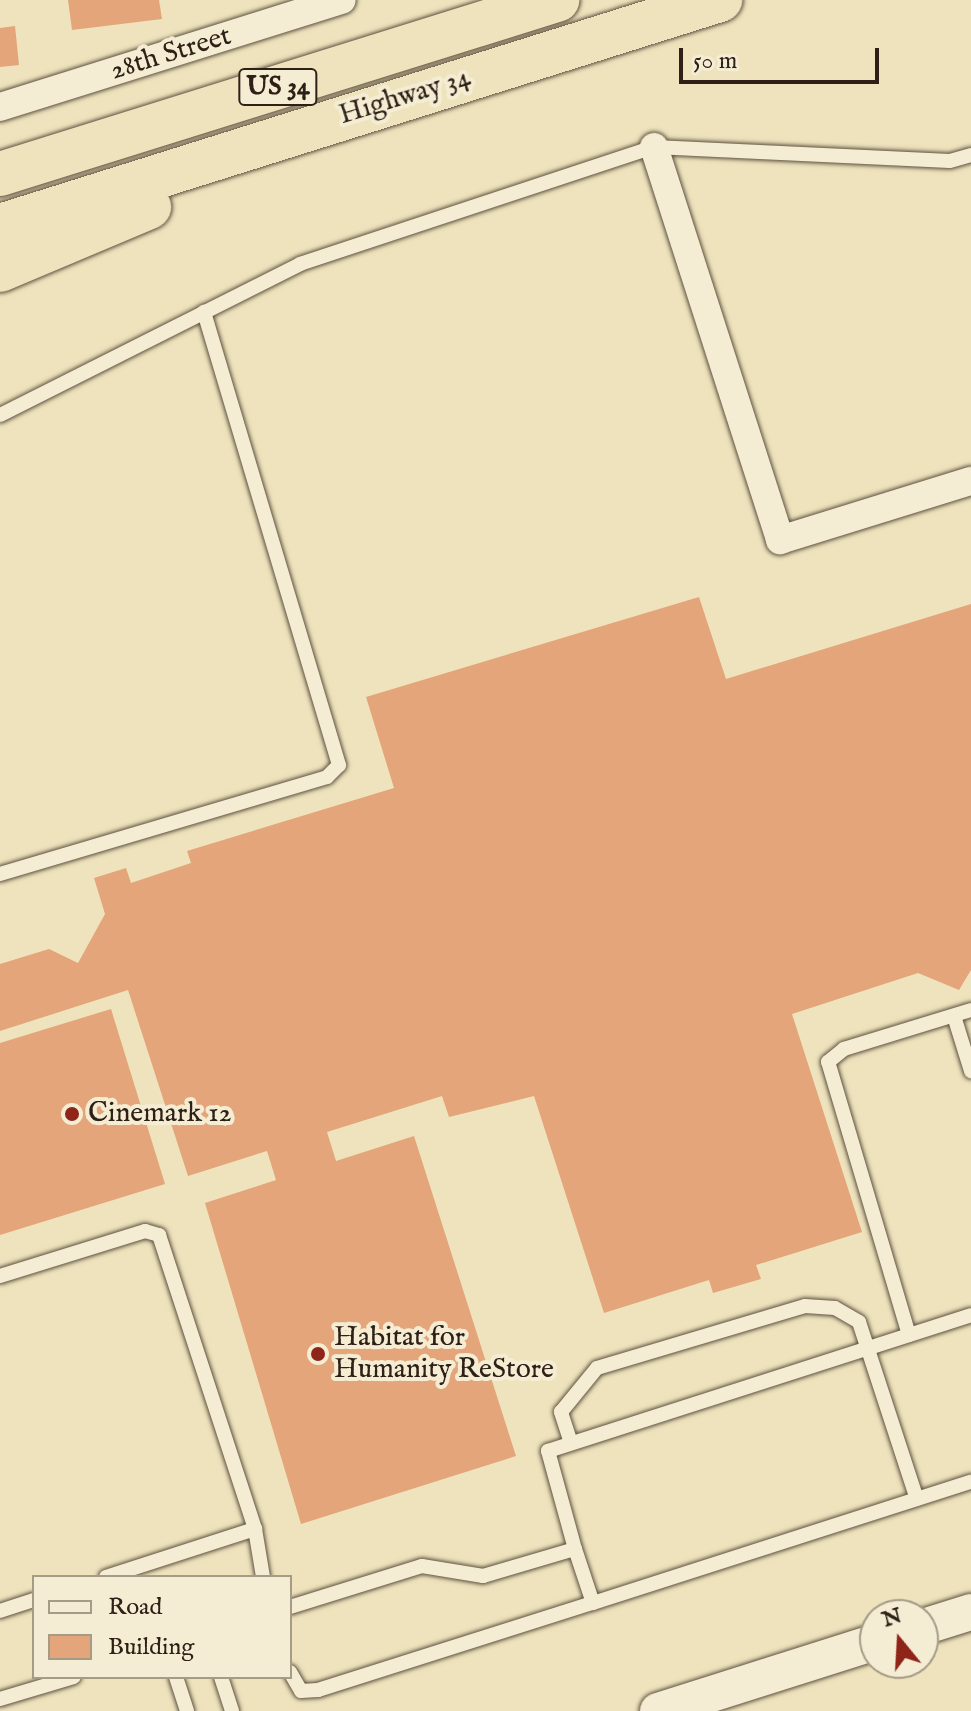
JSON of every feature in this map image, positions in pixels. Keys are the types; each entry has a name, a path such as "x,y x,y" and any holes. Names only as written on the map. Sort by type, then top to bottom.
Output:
{"highway":[{"name":"Highway 34","path":"0,174 557,0"},
{"name":"Highway 34","path":"0,226 720,0"},
{"path":"0,270 451,82"}],"street":[{"name":"28th Street","path":"0,107 342,0"},
{"path":"654,147 780,540 971,481"},
{"path":"939,1622 971,1612"},
{"path":"658,1711 859,1647"}],"lane":[{"path":"0,415 300,264 654,147 950,161 971,155"},
{"path":"0,874 327,777 339,765 204,312"},
{"path":"909,1335 828,1062 844,1049 971,1010"},
{"path":"954,1016 971,1071"},
{"path":"0,1276 145,1231 159,1235 255,1529 263,1575"},
{"path":"571,1443 561,1412 597,1368 805,1306 835,1308 859,1322 917,1499"},
{"path":"593,1603 547,1460 548,1451 971,1315"},
{"path":"292,1675 301,1691 318,1690 971,1482"},
{"path":"112,1575 255,1529"},
{"path":"292,1606 422,1566 483,1576 575,1549"},
{"path":"0,1611 32,1601"},
{"path":"0,1699 67,1679"},
{"path":"177,1679 187,1711"},
{"path":"222,1679 232,1711"}],"building":[{"path":"68,0 159,0 162,19 72,30"},
{"path":"15,26 19,65 0,67 0,28"},
{"path":"699,597 726,679 971,604 971,970 959,990 918,973 792,1014 862,1232 756,1265 761,1279 713,1293 709,1280 604,1313 534,1096 449,1117 442,1096 327,1132 336,1161 414,1136 516,1456 301,1524 205,1203 276,1180 267,1151 188,1176 128,990 0,1031 0,964 49,949 78,963 105,914 94,878 126,868 131,883 191,863 187,851 394,788 366,697"},
{"name":"Cinemark 12","path":"111,1009 165,1184 0,1235 0,1043"}],"place":[{"name":"Cinemark 12","path":"72,1114"},
{"name":"Habitat for Humanity ReStore","path":"318,1354"}]}
